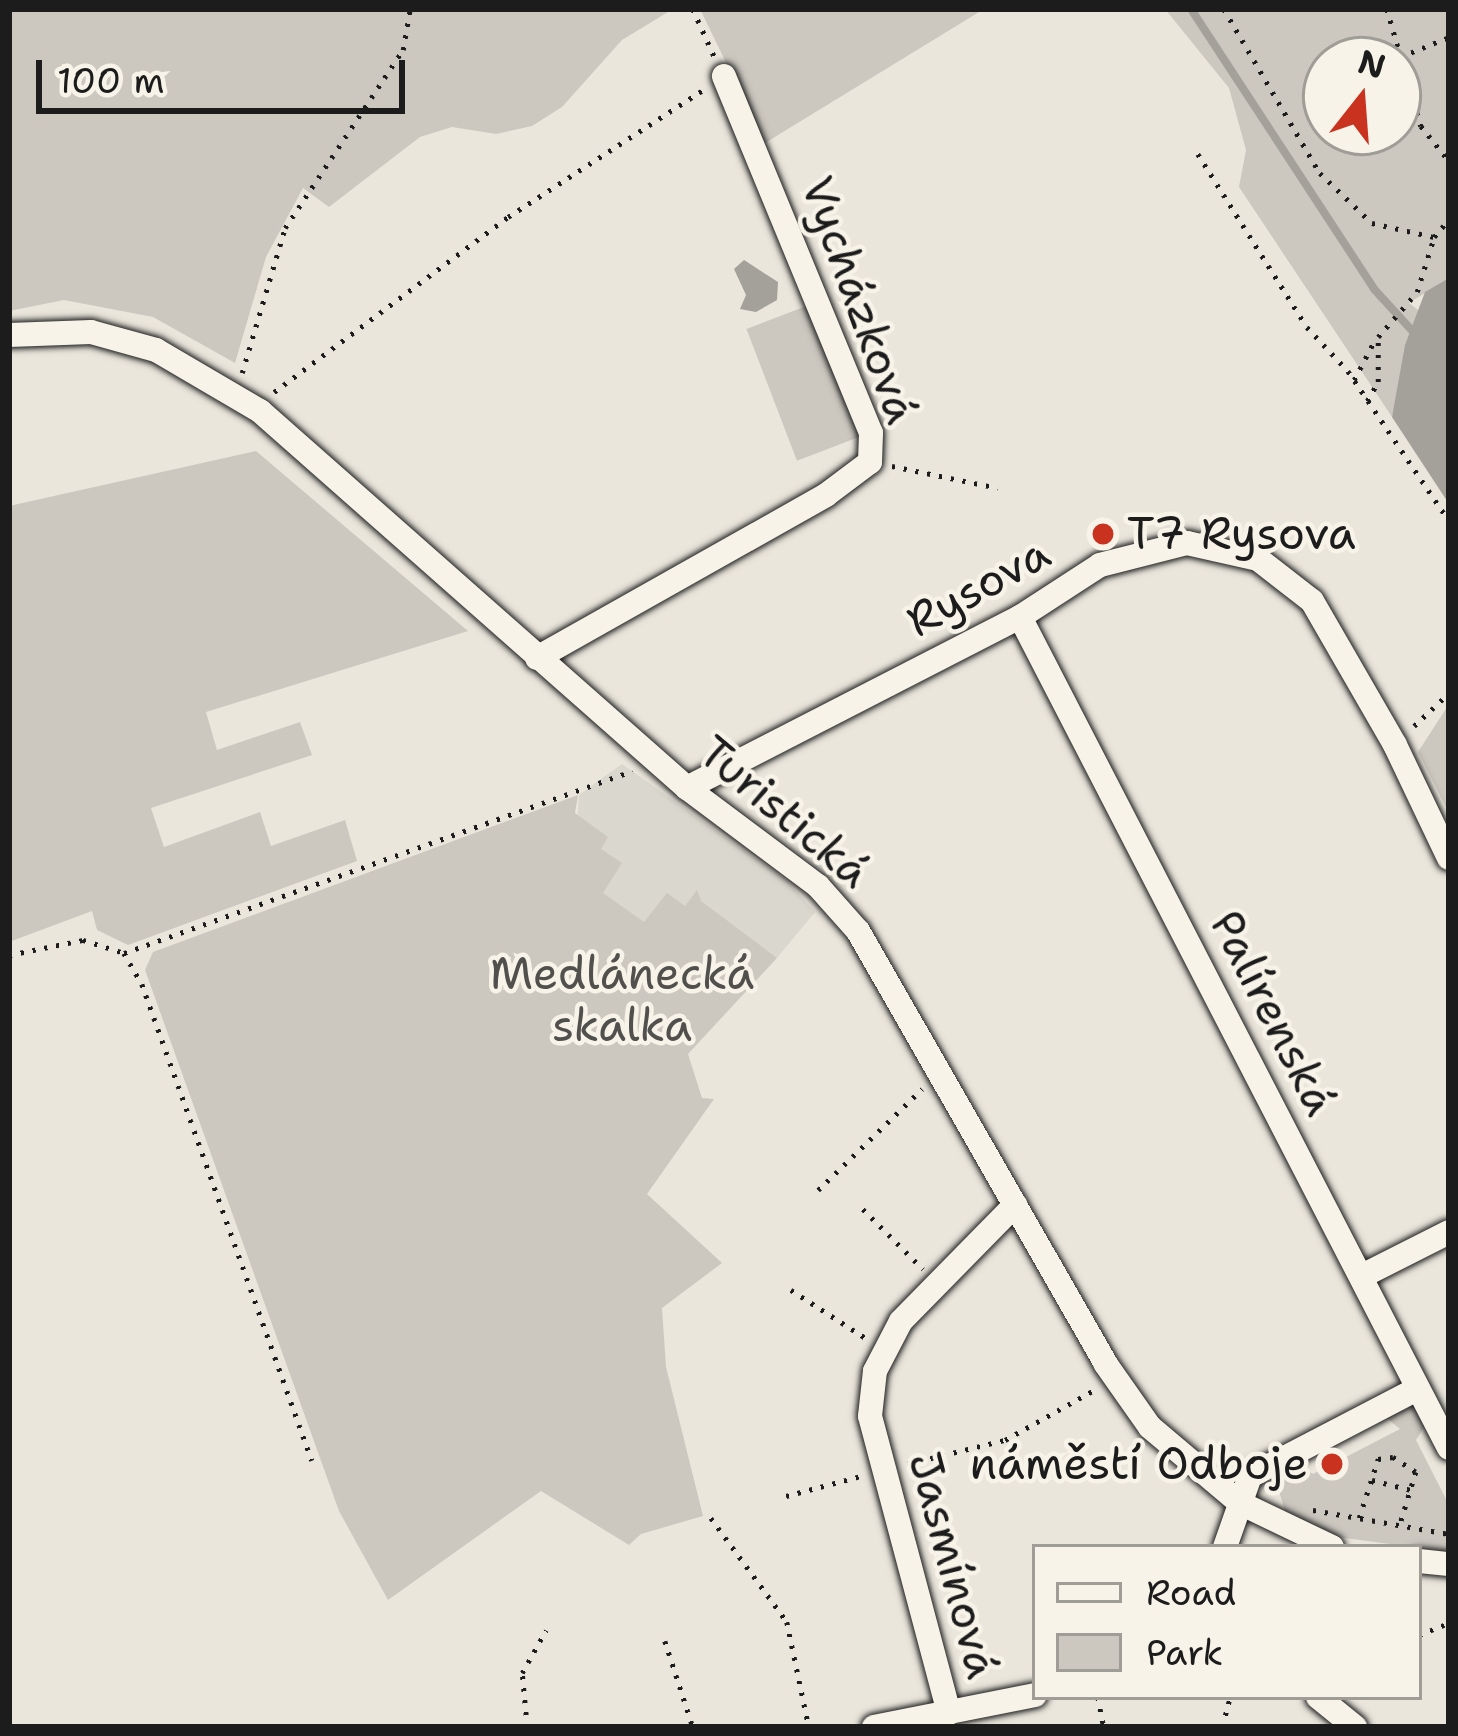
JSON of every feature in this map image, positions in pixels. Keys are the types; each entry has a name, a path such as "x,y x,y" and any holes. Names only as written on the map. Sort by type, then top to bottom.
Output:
{"street":[{"name":"Vycházková","path":"537,658 826,495 870,462 871,433 724,76"},
{"name":"Turistická","path":"9,335 91,332 157,350 250,404 687,788 818,886 858,931 1116,1378 1150,1427 1240,1503 1326,1544"},
{"name":"Rysova","path":"687,788 1020,617 1100,565 1187,543 1258,559 1312,602 1395,745 1449,858"},
{"name":"Palírenská","path":"1020,617 1449,1448"},
{"name":"Jasmínová","path":"949,1712 870,1416 886,1351 901,1322 1015,1205"},
{"path":"1362,1276 1449,1232"},
{"path":"1226,1544 1250,1476 1417,1388"},
{"path":"874,1727 1032,1696"},
{"path":"1322,1700 1355,1727"}],"path":[{"path":"410,9 403,50 285,228 250,332 250,404 273,393 508,217 724,76 693,9"},
{"path":"1224,9 1320,173 1372,223 1434,238"},
{"path":"1422,127 1449,161"},
{"path":"1198,154 1307,327 1354,380 1449,521"},
{"path":"1354,380 1386,325 1417,292 1434,238 1449,219"},
{"path":"1367,400 1378,382 1378,337"},
{"path":"870,462 998,488"},
{"path":"1402,739 1449,693"},
{"path":"9,955 83,940 124,953 657,761"},
{"path":"124,953 160,1028 312,1461"},
{"path":"818,1190 939,1072"},
{"path":"863,1210 938,1283"},
{"path":"791,1290 886,1351"},
{"path":"786,1496 1005,1440 1116,1378"},
{"path":"1359,1519 1378,1460 1393,1457 1416,1472 1400,1526"},
{"path":"1372,1480 1411,1490"},
{"path":"1306,1508 1449,1534"},
{"path":"711,1518 787,1622 809,1727"},
{"path":"527,1727 522,1672 546,1630"},
{"path":"665,1641 693,1727"}],"shaded area":[{"path":"744,260 778,282 777,300 756,312 740,309 746,295 734,269"},
{"path":"1449,278 1449,504 1392,417 1405,345 1425,292"},
{"path":"622,764 787,881 815,912 777,958 642,932 597,896 577,825 579,795"}],"green space":[{"path":"9,9 673,9 622,40 562,107 532,126 496,134 452,127 420,137 329,207 303,188 266,257 235,363 153,317 64,300 9,311"},
{"path":"700,9 984,9 765,143"},
{"path":"1165,9 1449,9 1449,278 1409,303 1418,310 1392,417 1239,187 1246,150 1229,88"},
{"path":"809,305 860,437 797,461 746,329"},
{"path":"256,451 468,631 206,712 217,750 300,722 312,755 151,808 164,847 260,812 271,846 345,820 357,861 128,945 97,930 92,911 9,942 9,506"},
{"path":"1449,704 1449,813 1418,752"},
{"name":"Medlánecká skalka","path":"578,795 575,813 608,837 601,849 622,863 603,893 644,922 667,893 685,906 697,890 701,901 777,958 688,1054 702,1098 714,1099 647,1194 722,1263 662,1308 666,1367 703,1516 641,1534 629,1545 541,1491 388,1600 339,1511 145,970 153,952"},
{"path":"1417,1401 1428,1421 1416,1440 1449,1505 1449,1552 1422,1548 1422,1544 1330,1536 1285,1511 1278,1488 1293,1462 1313,1474 1400,1429 1383,1415"}],"waterway":[{"path":"1191,9 1374,289 1418,337"}],"place":[{"name":"T7 Rysova","path":"1103,534"},
{"name":"náměstí Odboje","path":"1332,1464"}]}
